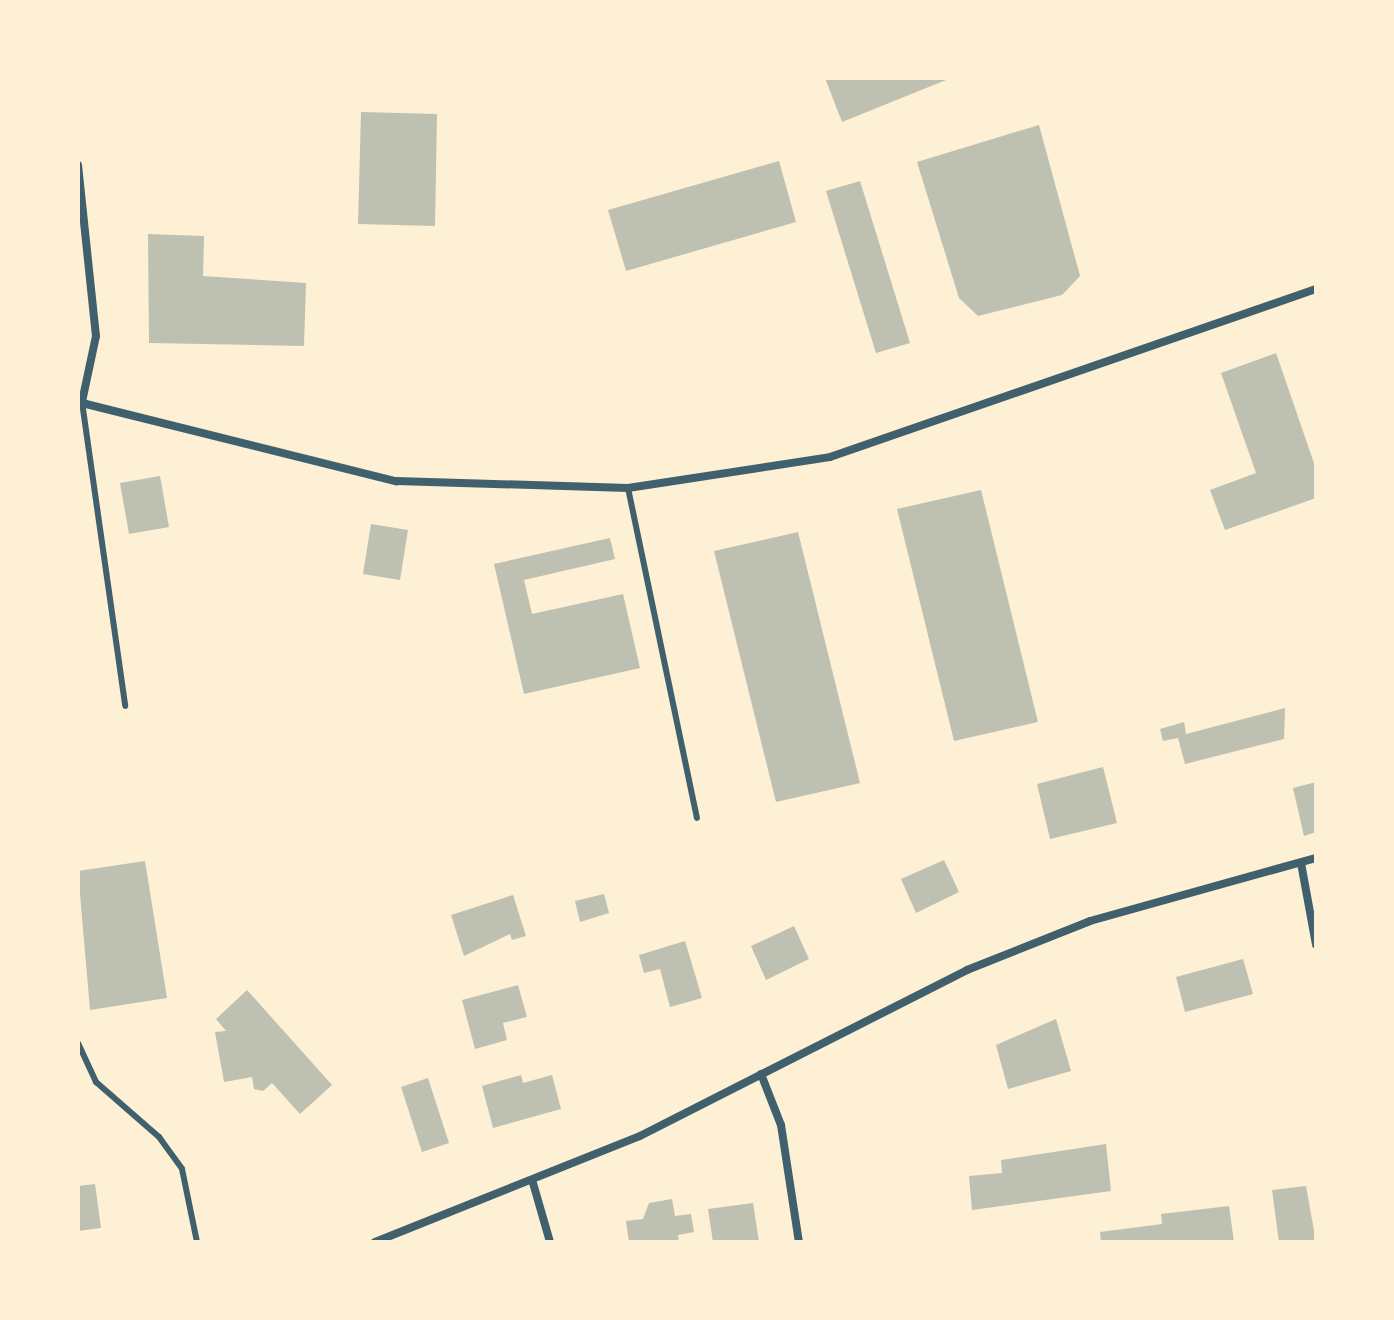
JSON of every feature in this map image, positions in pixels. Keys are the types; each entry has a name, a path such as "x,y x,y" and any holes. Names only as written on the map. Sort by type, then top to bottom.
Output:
{"street":[{"path":"78,165 96,336 80,402 396,481 628,488 830,457 1316,289"},
{"path":"375,1242 533,1183 761,1074 967,970 1090,921 1316,858"},
{"path":"1301,863 1316,945"},
{"path":"761,1074 781,1125 799,1242"},
{"path":"533,1183 550,1242"}],"lane":[{"path":"80,402 125,706"},
{"path":"628,488 697,818"},
{"path":"78,1043 96,1082 159,1137 182,1169 197,1242"}],"building":[{"path":"825,78 951,78 842,122"},
{"path":"361,112 437,114 435,226 358,224"},
{"path":"1039,125 1080,276 1062,295 978,316 959,298 917,162"},
{"path":"779,161 796,222 626,271 608,210"},
{"path":"860,181 910,343 876,353 826,191"},
{"path":"148,234 204,236 203,276 306,283 304,346 149,343"},
{"path":"1276,353 1316,469 1316,498 1225,530 1210,490 1256,473 1221,373"},
{"path":"160,476 169,527 129,534 120,483"},
{"path":"981,490 1038,722 954,741 897,509"},
{"path":"371,524 408,530 400,580 363,574"},
{"path":"798,532 860,783 776,802 714,551"},
{"path":"610,538 615,559 524,580 532,614 623,594 640,668 524,694 494,564"},
{"path":"1285,708 1284,739 1185,764 1178,738 1163,741 1160,729 1184,722 1186,734"},
{"path":"1103,767 1117,823 1050,839 1037,784"},
{"path":"1316,782 1316,832 1304,836 1293,788"},
{"path":"944,860 959,892 916,913 901,879"},
{"path":"145,861 167,998 90,1010 78,871"},
{"path":"604,894 609,913 580,922 575,901"},
{"path":"513,895 526,936 512,940 510,934 464,956 451,915"},
{"path":"794,926 809,959 766,980 751,946"},
{"path":"685,941 702,998 670,1007 660,969 644,973 639,955"},
{"path":"1243,959 1253,994 1185,1012 1176,977"},
{"path":"518,985 527,1017 503,1023 507,1040 475,1049 462,1000"},
{"path":"247,990 332,1085 300,1114 272,1083 263,1091 254,1089 252,1077 224,1082 215,1032 226,1031 216,1019"},
{"path":"1056,1019 1071,1071 1008,1089 996,1045"},
{"path":"521,1075 523,1083 552,1075 561,1109 493,1128 482,1086"},
{"path":"428,1078 449,1143 422,1152 401,1087"},
{"path":"1106,1144 1111,1191 972,1210 969,1176 1002,1173 1001,1160"},
{"path":"95,1184 101,1228 78,1231 78,1186"},
{"path":"1306,1186 1316,1242 1279,1242 1272,1190"},
{"path":"672,1199 675,1216 691,1214 694,1232 678,1235 679,1242 629,1242 626,1221 643,1219 649,1203"},
{"path":"753,1203 759,1242 713,1242 708,1209"},
{"path":"1229,1206 1234,1242 1101,1242 1100,1232 1162,1224 1161,1214"}]}
